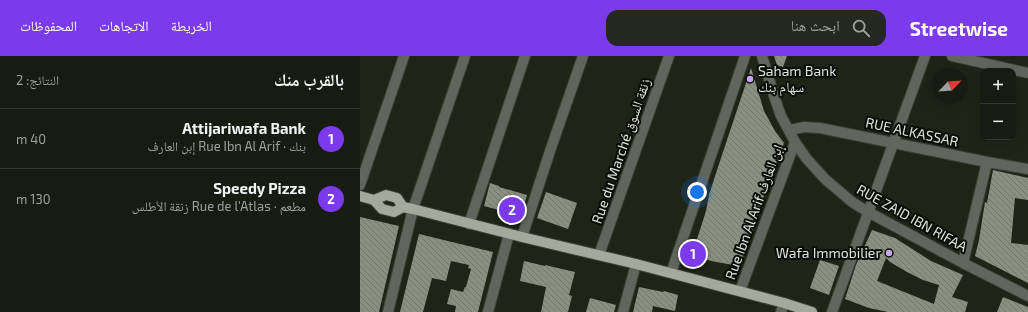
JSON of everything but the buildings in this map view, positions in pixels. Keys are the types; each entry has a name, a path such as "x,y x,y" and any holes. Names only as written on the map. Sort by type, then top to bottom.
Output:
{"main road":[{"path":"360,196 374,200 386,195 397,198 403,207 740,291 783,308 812,312"}],"street":[{"path":"360,185 404,56"},
{"path":"388,312 413,209 465,56"},
{"path":"469,224 525,56"},
{"path":"522,237 583,56"},
{"name":"Rue du Marché زنقة السوق","path":"599,255 669,56"},
{"path":"671,273 745,56"},
{"name":"RUE ZAID IBN RIFAA","path":"762,56 781,116 790,130 795,142 806,158 825,179 852,202 868,212 1028,296"},
{"path":"832,312 925,56"},
{"path":"952,56 1028,73"},
{"name":"RUE ALKASSAR","path":"790,130 804,127 820,128 1028,169"},
{"name":"Rue Ibn Al Arif إبن العارف","path":"740,291 795,142"},
{"path":"963,263 987,162"},
{"path":"488,312 509,234"},
{"path":"623,312 636,264"}],"place":[{"name":"Saham Bank سهام بنك","path":"750,79"},
{"name":"Speedy Pizza","path":"512,210"},
{"name":"Wafa Immobilier","path":"889,253"},
{"name":"Attijariwafa Bank","path":"693,254"}]}
